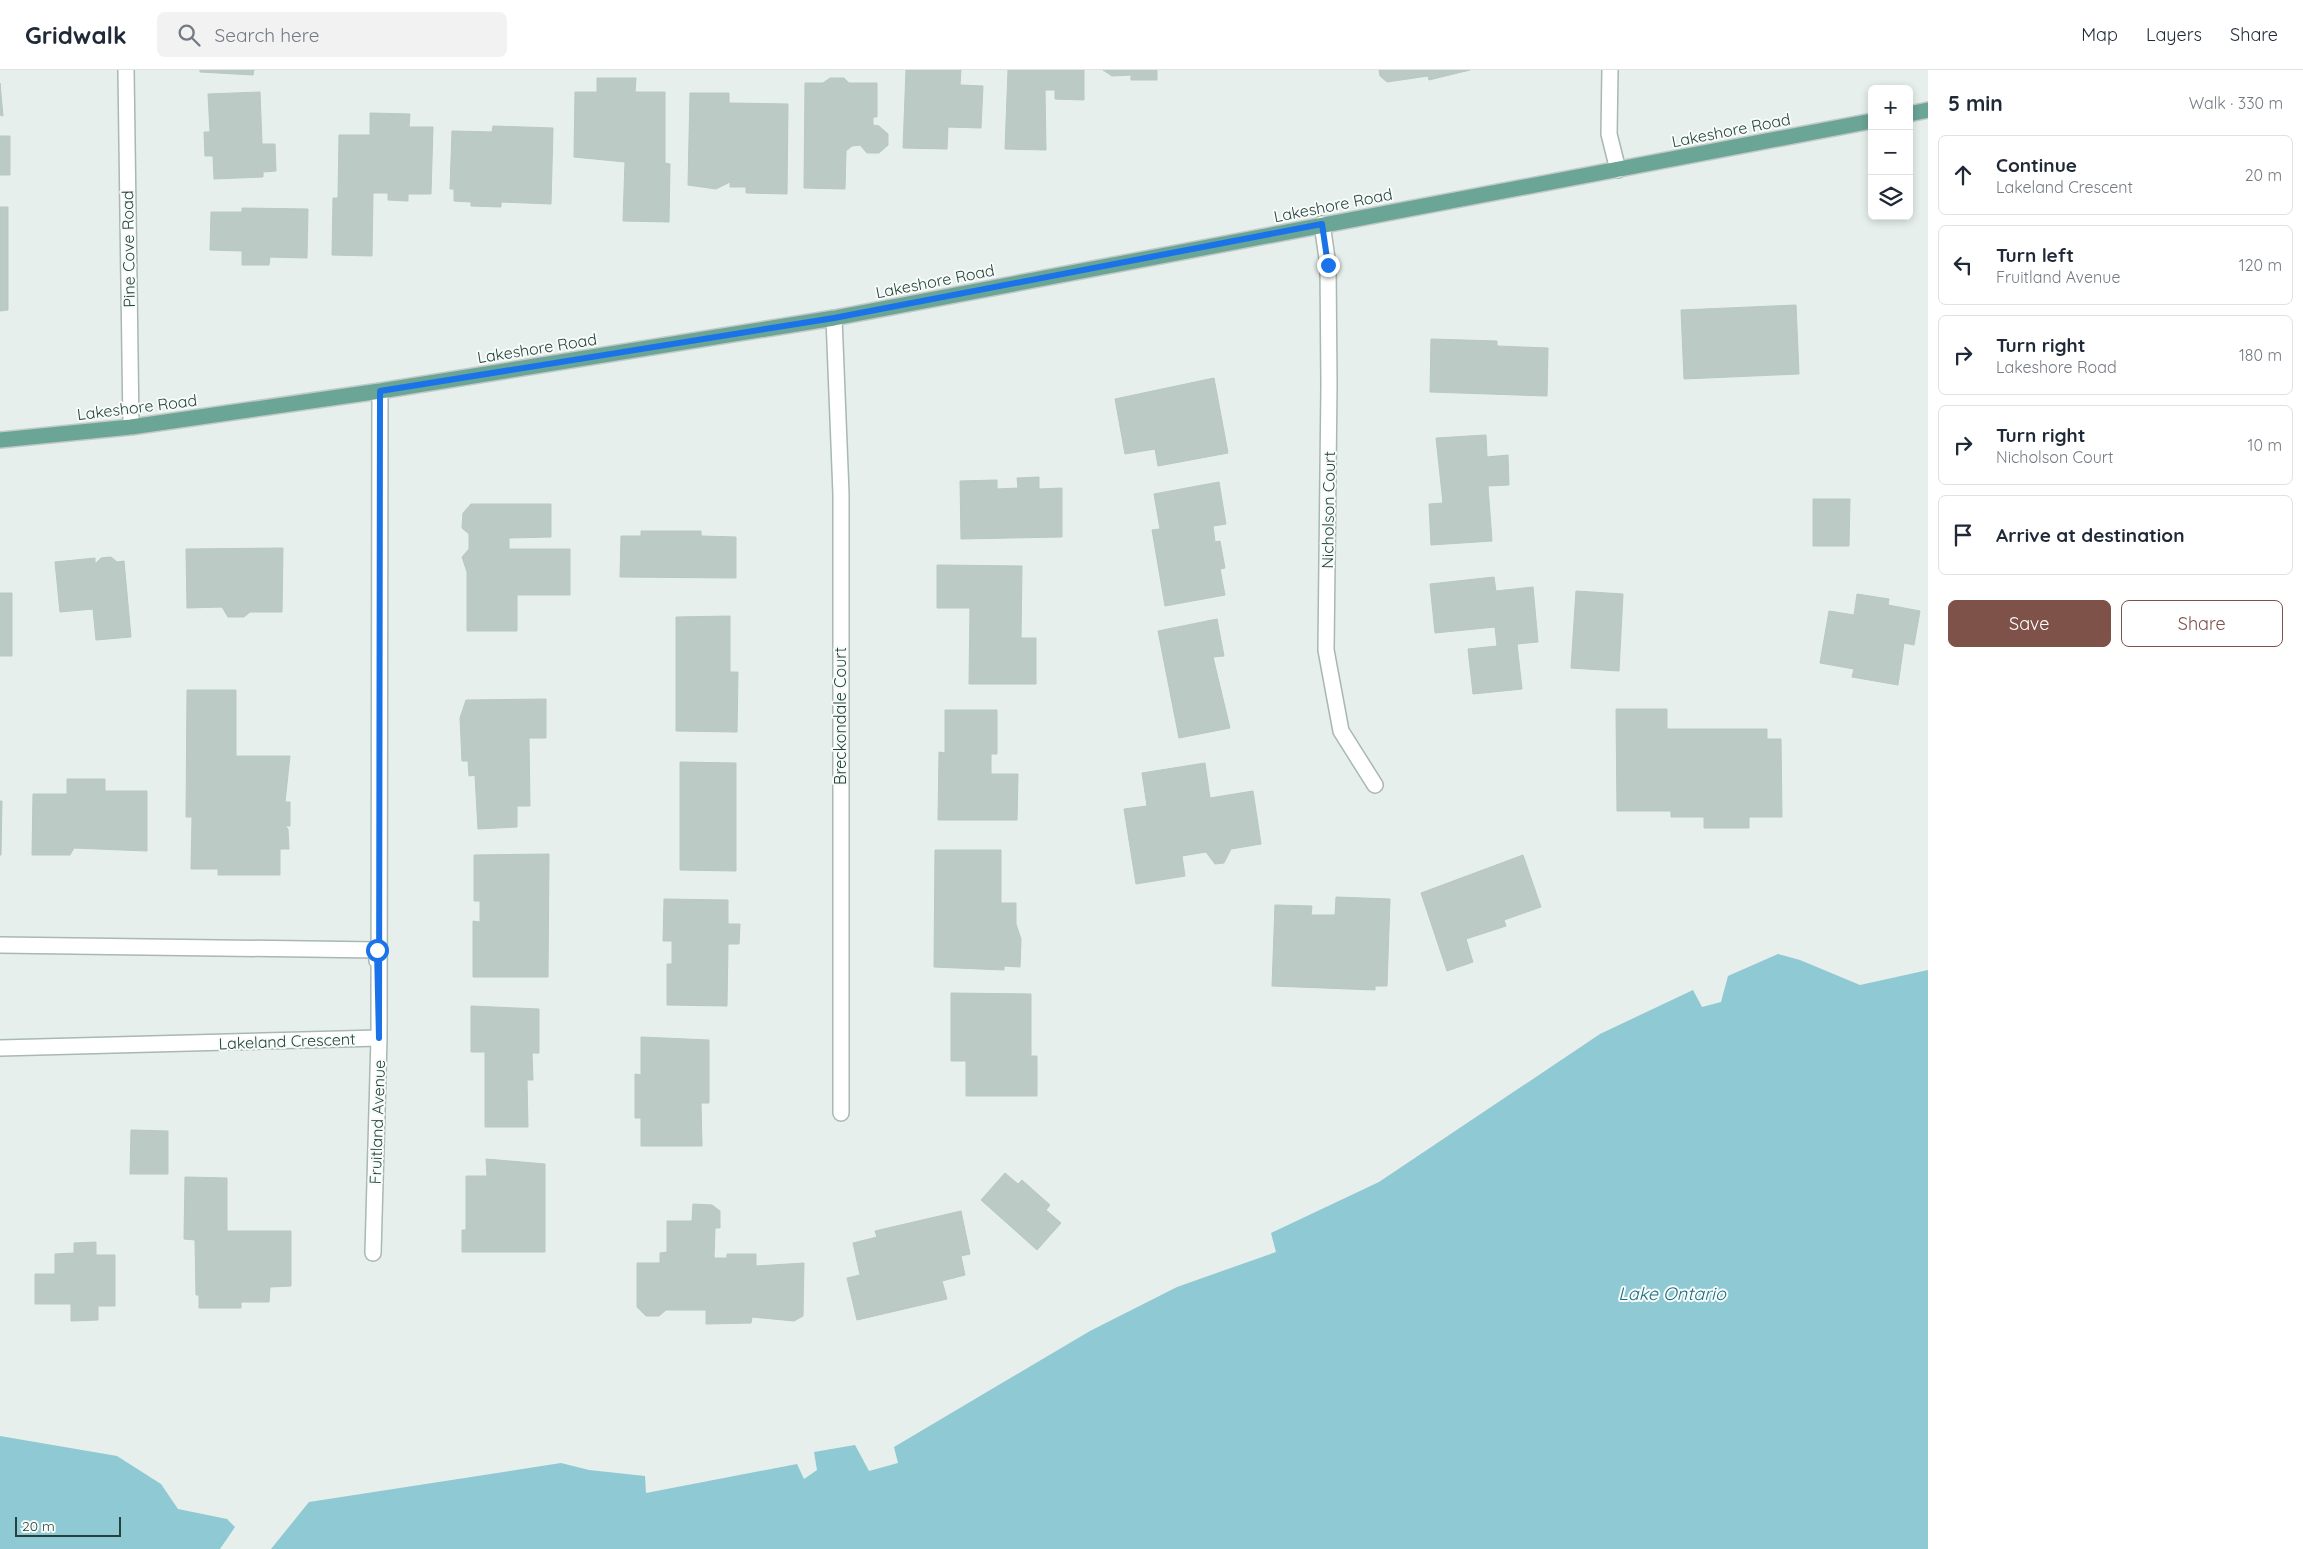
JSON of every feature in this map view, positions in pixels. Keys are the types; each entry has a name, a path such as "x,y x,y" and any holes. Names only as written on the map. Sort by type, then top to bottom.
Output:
{"main road":[{"path":"1913,113 1928,110"},
{"name":"Lakeshore Road","path":"0,440 130,427 380,391 834,318 1868,122"}],"street":[{"name":"Pine Cove Road","path":"126,70 130,427"},
{"path":"1610,70 1609,134 1618,170"},
{"name":"Nicholson Court","path":"1322,224 1328,265 1329,345 1326,650 1341,731 1375,785"},
{"name":"Breckondale Court","path":"834,318 840,494 841,1113"},
{"name":"Fruitland Avenue","path":"373,1253 379,1038 380,391"},
{"name":"Lakeland Crescent","path":"0,945 377,950 379,1038 0,1048"}],"water":[{"name":"Lake Ontario","path":"1778,954 1800,960 1860,985 1928,970 1928,1549 271,1549 309,1502 561,1463 589,1470 645,1476 646,1493 797,1464 804,1479 817,1470 814,1452 855,1445 869,1471 898,1463 894,1447 1090,1331 1177,1287 1276,1252 1271,1233 1379,1182 1600,1034 1693,990 1702,1007 1721,1002 1728,976"},
{"path":"0,1436 117,1456 161,1484 178,1509 227,1519 235,1527 220,1549 0,1549"}],"building":[{"path":"200,70 254,70 253,75 200,72"},
{"path":"906,70 961,70 960,85 983,86 981,128 948,127 947,149 903,148"},
{"path":"1008,70 1084,70 1084,100 1055,99 1055,90 1045,90 1046,150 1005,149"},
{"path":"1103,70 1157,70 1157,80 1131,80 1131,75 1112,76"},
{"path":"1379,70 1470,70 1429,80 1428,76 1387,82 1380,76"},
{"path":"597,78 636,78 635,92 665,92 665,163 670,164 669,222 623,221 625,162 574,157 575,92 597,92"},
{"path":"830,78 844,78 849,83 877,83 877,117 873,117 873,125 879,126 888,134 888,145 879,153 867,153 860,145 852,146 846,151 845,189 804,188 805,83 823,83"},
{"path":"0,83 3,116 0,115"},
{"path":"260,92 262,144 275,144 276,171 263,172 263,177 214,179 213,156 205,156 204,132 210,132 208,94"},
{"path":"690,93 729,93 729,103 788,104 787,194 746,193 746,187 730,187 730,182 716,189 688,185"},
{"path":"370,113 410,114 409,127 433,127 431,194 408,194 408,201 388,200 388,193 373,193 372,256 332,255 333,198 338,198 339,135 370,135"},
{"path":"493,126 553,128 551,204 501,202 501,207 471,206 471,202 454,201 454,189 450,189 452,131 492,132"},
{"path":"0,136 10,136 10,175 0,175"},
{"path":"0,207 8,207 8,310 0,311"},
{"path":"242,208 308,209 307,258 270,257 269,265 242,265 242,251 210,250 211,212 242,212"},
{"path":"1796,305 1799,374 1684,379 1681,310"},
{"path":"1431,339 1497,341 1497,346 1548,348 1547,396 1430,392"},
{"path":"1214,378 1228,453 1158,466 1155,449 1125,454 1115,399"},
{"path":"1486,435 1487,457 1508,455 1509,485 1488,486 1492,541 1431,545 1429,504 1443,503 1436,438"},
{"path":"1039,477 1039,489 1062,488 1062,537 961,539 960,481 997,480 997,489 1018,488 1017,478"},
{"path":"1219,482 1226,524 1213,526 1215,542 1220,541 1225,568 1220,569 1225,595 1165,606 1152,530 1160,529 1154,494"},
{"path":"1813,499 1850,499 1849,546 1813,546"},
{"path":"471,504 551,504 551,537 509,538 509,549 570,549 570,595 517,595 517,631 467,631 467,572 462,557 469,549 469,534 462,528 463,513"},
{"path":"641,531 701,531 701,536 736,537 736,578 620,577 621,536 641,536"},
{"path":"283,548 282,612 250,612 244,617 228,617 222,607 187,608 186,549"},
{"path":"111,557 117,562 124,561 131,637 96,640 93,609 60,612 55,562 95,558 95,564 101,558"},
{"path":"937,565 1022,566 1021,638 1036,638 1036,684 969,684 970,608 937,608"},
{"path":"1494,577 1496,591 1533,587 1538,642 1517,644 1522,689 1473,694 1468,649 1497,646 1495,627 1435,633 1430,584"},
{"path":"1576,591 1623,594 1619,671 1571,668"},
{"path":"0,593 12,593 12,656 0,656"},
{"path":"1857,594 1889,599 1888,605 1920,611 1914,645 1904,643 1898,685 1852,677 1854,669 1820,663 1829,611 1854,615"},
{"path":"730,616 730,672 738,672 737,732 676,731 676,617"},
{"path":"1217,619 1224,656 1213,657 1230,728 1179,738 1158,631"},
{"path":"187,690 236,690 236,756 290,756 285,802 290,802 290,826 285,826 288,829 289,849 280,849 280,875 218,875 218,869 191,869 192,817 186,817"},
{"path":"546,699 546,738 529,738 530,806 517,806 517,827 478,829 475,775 469,776 468,761 462,761 460,718 466,700"},
{"path":"1616,709 1667,709 1667,729 1767,729 1767,739 1781,739 1782,817 1749,817 1749,828 1704,828 1704,817 1671,817 1671,811 1617,811"},
{"path":"945,710 997,710 997,754 991,754 991,774 1018,774 1017,820 938,820 939,752 945,753"},
{"path":"680,762 736,763 736,871 680,870"},
{"path":"1205,763 1210,798 1253,791 1261,844 1231,849 1224,863 1215,864 1206,852 1182,856 1185,876 1136,884 1124,809 1147,806 1142,773"},
{"path":"67,779 105,779 105,791 147,791 147,851 74,848 70,855 32,855 33,794 67,794"},
{"path":"0,801 2,801 1,855 0,855"},
{"path":"935,850 1001,850 1001,903 1016,903 1016,924 1021,939 1020,967 1004,966 1004,970 934,967"},
{"path":"549,854 548,977 473,977 473,921 480,922 480,901 474,901 474,855"},
{"path":"1523,855 1541,907 1504,920 1506,926 1466,939 1473,962 1447,971 1421,893"},
{"path":"1336,897 1390,899 1387,986 1375,986 1375,990 1272,986 1275,905 1312,906 1311,915 1335,915"},
{"path":"664,899 728,900 728,924 740,924 739,944 728,944 727,1006 667,1005 667,964 672,964 672,941 663,941"},
{"path":"951,993 1031,994 1031,1056 1037,1056 1037,1096 966,1096 966,1061 951,1061"},
{"path":"471,1006 539,1009 539,1053 532,1053 533,1080 527,1080 528,1127 485,1127 485,1052 471,1052"},
{"path":"641,1037 709,1040 709,1103 701,1103 702,1146 641,1146 641,1118 635,1118 635,1074 641,1075"},
{"path":"131,1130 168,1131 168,1174 130,1174"},
{"path":"486,1159 545,1164 545,1252 462,1252 462,1230 466,1230 466,1176 487,1176"},
{"path":"1005,1173 1018,1184 1022,1180 1050,1205 1046,1210 1061,1223 1037,1250 981,1200"},
{"path":"185,1177 227,1178 227,1231 291,1231 291,1286 270,1287 269,1302 241,1302 241,1308 199,1308 199,1295 196,1295 195,1240 184,1239"},
{"path":"693,1204 712,1205 720,1211 720,1228 715,1228 714,1258 727,1258 727,1254 756,1254 756,1266 804,1263 803,1316 794,1321 752,1317 751,1323 706,1324 706,1310 666,1310 659,1316 646,1316 637,1307 637,1263 660,1263 660,1253 667,1252 667,1221 692,1221"},
{"path":"961,1211 970,1254 961,1256 965,1275 942,1281 947,1299 857,1320 847,1278 860,1275 853,1243 877,1237 875,1231"},
{"path":"96,1242 96,1255 115,1255 115,1306 98,1306 98,1320 71,1321 71,1304 35,1304 35,1274 55,1274 55,1254 74,1253 74,1243"}],"route":[{"path":"377,950 379,1038 380,391 834,318 1322,224 1328,265"}]}
